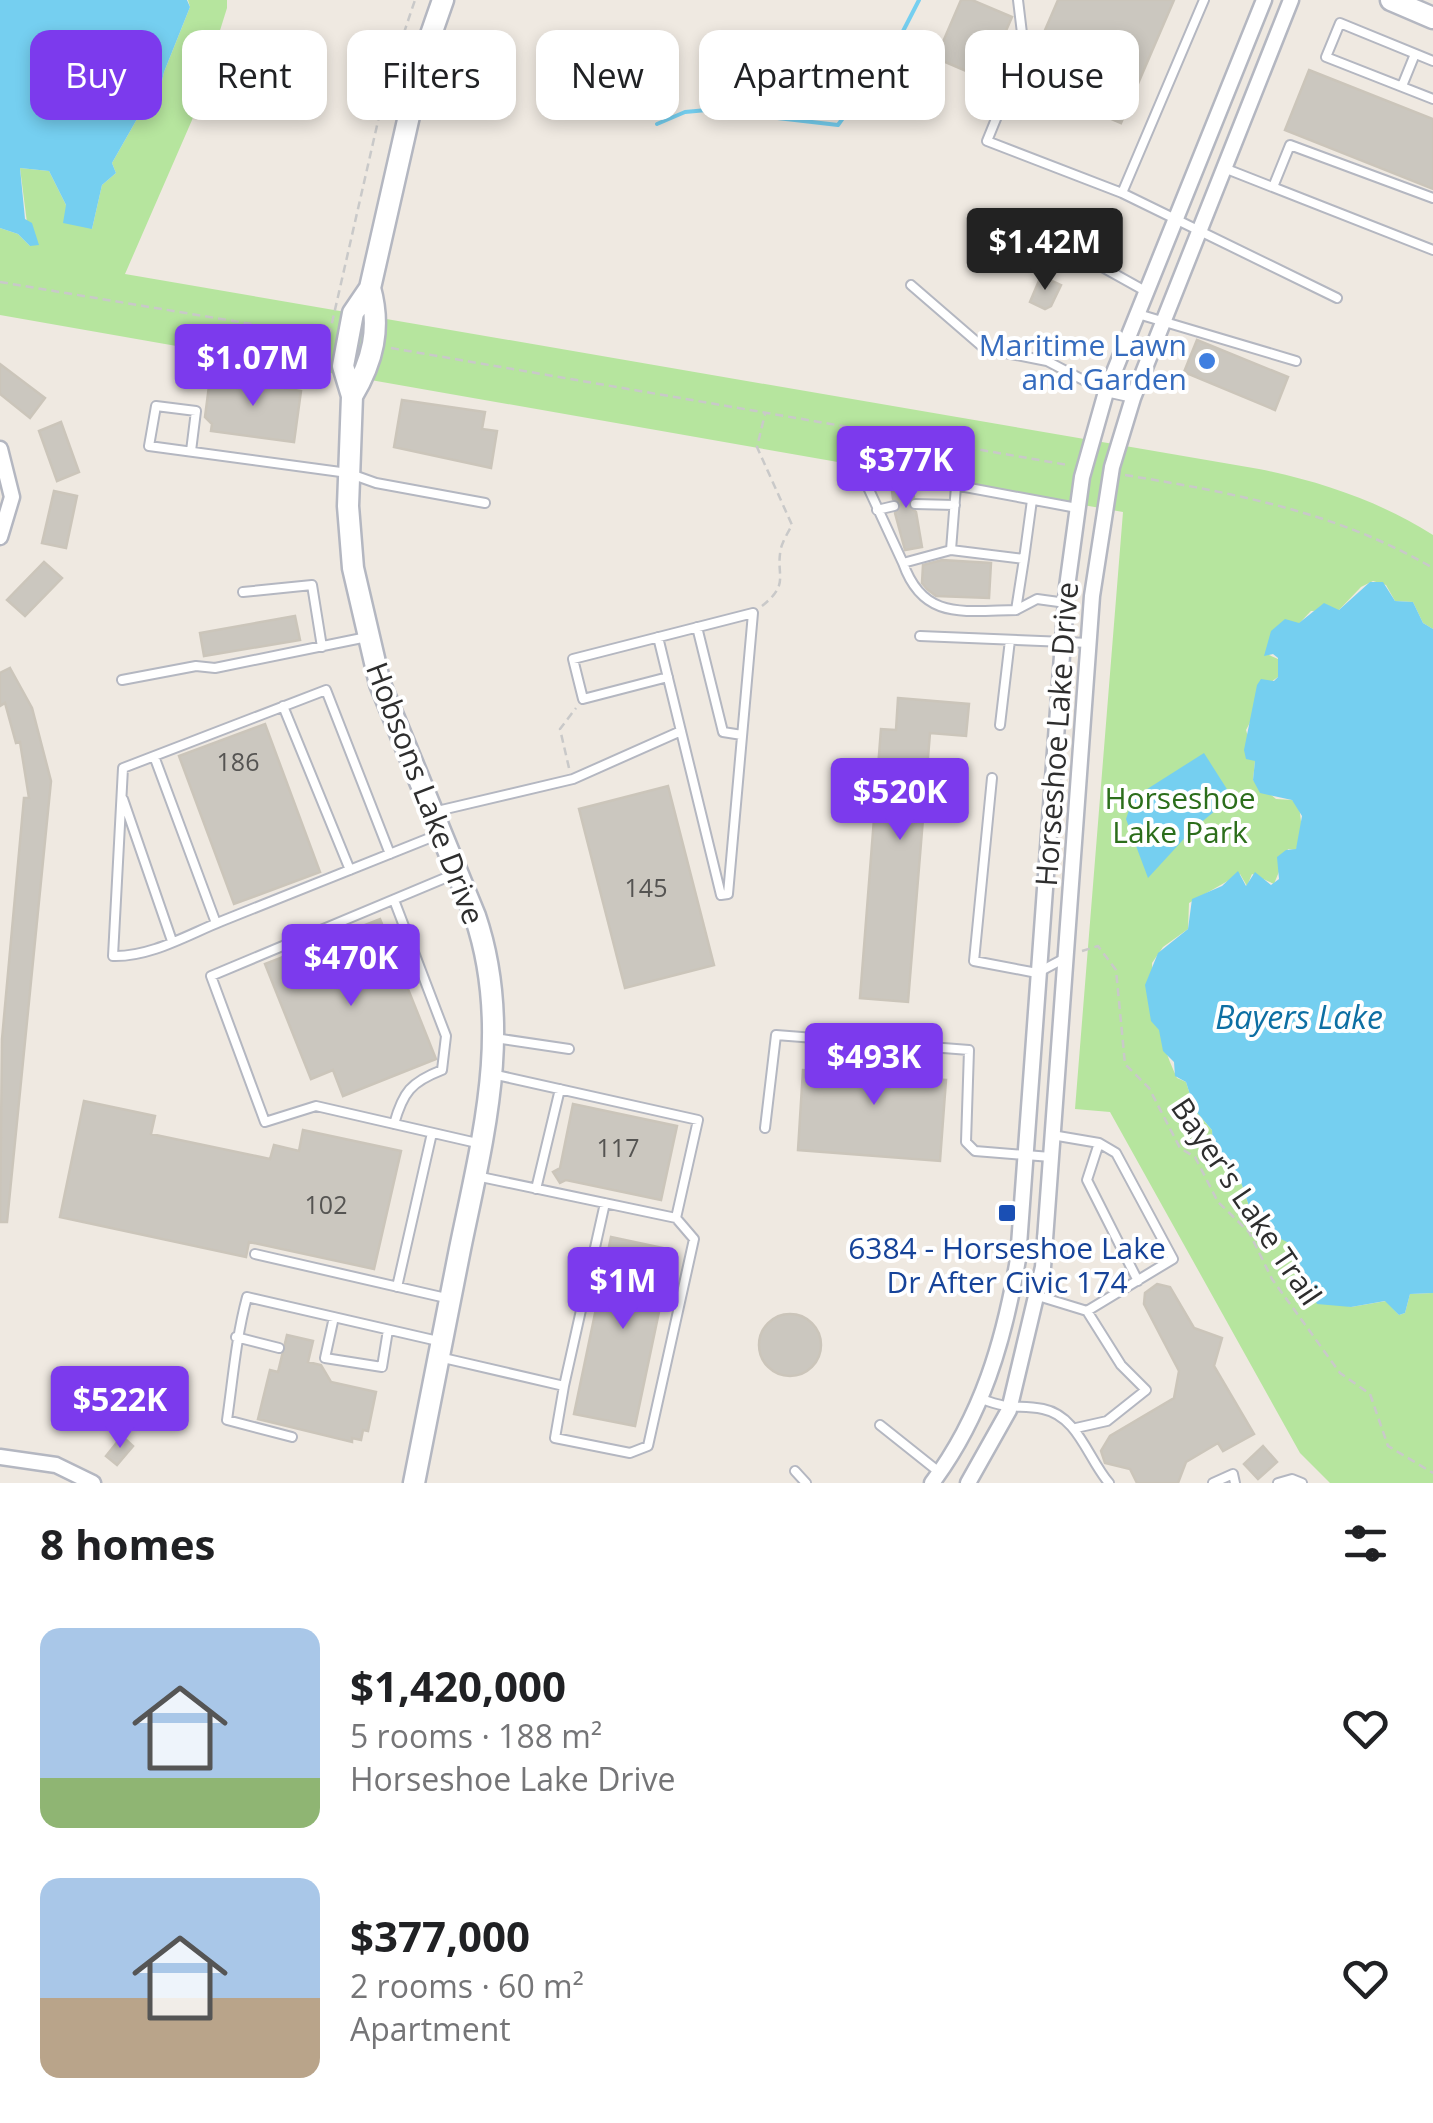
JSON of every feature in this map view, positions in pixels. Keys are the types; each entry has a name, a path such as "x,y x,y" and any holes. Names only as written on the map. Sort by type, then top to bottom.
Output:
{"street":[{"name":"Hobsons Lake Drive","path":"414,1483 482,1144 494,1038 485,944 380,684 367,637 354,568 348,473 352,396 343,366 353,313 370,288 422,64 443,0"},
{"name":"Horseshoe Lake Drive","path":"936,1478 982,1399 1012,1294 1026,1156 1066,603 1084,468 1106,392 1264,0"},
{"name":"Horseshoe Lake Drive","path":"968,1483 1009,1410 1038,1296 1096,556 1110,473 1133,398 1291,0"},
{"path":"1390,0 1422,9"},
{"name":"Hobsons Lake Drive","path":"352,396 368,370 378,318 370,288"},
{"path":"0,450 12,497 0,538"},
{"path":"0,1457 56,1465 93,1483"}],"lane":[{"path":"1018,0 1024,50 986,141 1122,193 1337,298"},
{"path":"1122,193 1204,0"},
{"path":"1433,61 1340,23 1326,56 1433,100"},
{"path":"1402,86 1416,54"},
{"path":"1272,187 1290,145 1433,198"},
{"path":"1224,168 1433,250"},
{"path":"988,219 1095,264 1147,292"},
{"path":"911,284 985,349 1048,361 1106,392 1133,398"},
{"path":"1138,314 1296,361"},
{"path":"191,452 196,411 156,406 150,446 191,452 348,473 376,484 485,503"},
{"path":"931,481 909,462 865,472 877,510 912,589 930,606 1016,610 1037,600 1066,603"},
{"path":"910,478 1077,508"},
{"path":"865,480 884,479"},
{"path":"951,550 956,486"},
{"path":"1016,610 1032,500"},
{"path":"915,504 954,505"},
{"path":"877,510 894,506"},
{"path":"903,562 951,550 1024,558"},
{"path":"243,592 312,585 322,646"},
{"path":"658,638 668,678 681,731 721,896 728,894 753,613 573,659 583,699 668,678"},
{"path":"697,628 724,732 742,735"},
{"path":"920,636 1090,643"},
{"path":"122,680 196,666 215,668 367,637"},
{"path":"1000,725 1010,640"},
{"path":"390,854 326,690 123,768 113,956 136,956 216,923 350,870 390,854 442,833"},
{"path":"283,706 350,870"},
{"path":"433,812 573,779 681,731"},
{"path":"154,756 216,923"},
{"path":"992,778 974,961 1038,973 1066,957"},
{"path":"121,795 172,941"},
{"path":"458,873 211,976 266,1122 316,1106 482,1144"},
{"path":"394,900 446,1036 447,1057 442,1070 412,1082 402,1096 394,1124"},
{"path":"765,1128 776,1035 969,1050 966,1142 975,1151 1051,1157"},
{"path":"494,1038 570,1049"},
{"path":"492,1074 698,1120 676,1218"},
{"path":"536,1188 560,1089"},
{"path":"397,1286 432,1133"},
{"path":"1052,1135 1098,1143 1116,1153 1173,1260 1087,1311"},
{"path":"1098,1143 1087,1180 1138,1281"},
{"path":"475,1176 536,1188 676,1218 694,1238 648,1446 630,1454 555,1438 605,1203"},
{"path":"254,1254 450,1299"},
{"path":"1038,1296 1087,1311 1122,1365 1146,1390 1107,1421 1076,1428"},
{"path":"292,1436 227,1420 236,1337 246,1297 388,1330 564,1386"},
{"path":"334,1317 325,1358 382,1368 388,1330"},
{"path":"236,1337 279,1348"},
{"path":"982,1399 1009,1410 1045,1409 1076,1428 1084,1450 1109,1483"},
{"path":"880,1425 936,1478"},
{"path":"796,1471 806,1483"},
{"path":"1213,1483 1233,1474 1235,1483"},
{"path":"1278,1483 1292,1479 1302,1483"}],"path":[{"path":"0,282 328,337 386,86 414,0"},
{"path":"373,345 1084,468"},
{"path":"753,613 778,593 783,568 780,550 792,525 757,447 765,414"},
{"path":"1110,473 1288,506 1346,524 1433,568"},
{"path":"573,779 560,729 583,699"},
{"name":"Bayer's Lake Trail","path":"1066,957 1098,946 1116,970 1125,1064 1149,1088 1180,1148 1195,1158 1218,1202 1249,1232 1272,1279 1340,1373 1370,1394 1388,1446 1433,1473"}],"green space":[{"name":"Horseshoe Lake Park","path":"188,0 227,0 220,30 182,30 182,120 192,120 125,274 1259,469 1349,494 1433,535 1433,629 1423,623 1413,602 1395,601 1386,585 1373,581 1361,587 1339,610 1311,611 1269,655 1278,659 1278,677 1261,690 1246,730 1255,761 1253,780 1276,799 1292,800 1299,806 1302,829 1296,850 1288,849 1274,884 1252,874 1247,886 1240,874 1189,903 1188,929 1163,947 1152,963 1158,1023 1177,1078 1186,1082 1195,1110 1212,1130 1213,1146 1241,1182 1251,1212 1261,1225 1289,1243 1307,1286 1323,1304 1330,1301 1351,1307 1386,1301 1399,1315 1405,1313 1410,1294 1433,1293 1433,1483 1330,1483 1300,1453 1110,1112 1075,1109 1123,512 0,315 0,228 18,234 30,246 20,168 49,171 66,205 92,229 102,185 116,173 112,163 136,120 162,120 164,72 190,7"}],"water":[{"path":"0,0 187,0 190,7 162,81 162,30 30,30 30,120 136,120 112,163 116,173 102,185 92,229 63,223 66,205 49,171 20,168 25,219 32,223 39,245 30,246 18,234 0,228"},
{"name":"Bayers Lake","path":"1370,582 1383,582 1395,601 1413,602 1423,623 1433,629 1433,1293 1410,1294 1405,1313 1399,1315 1385,1301 1351,1307 1317,1304 1289,1243 1269,1233 1251,1212 1241,1182 1213,1146 1212,1130 1195,1110 1186,1082 1175,1076 1174,1062 1163,1051 1159,1030 1151,1021 1145,985 1158,953 1188,929 1192,899 1222,886 1238,871 1246,886 1255,872 1271,885 1279,879 1277,857 1296,849 1302,816 1292,800 1260,793 1253,780 1255,761 1246,759 1244,750 1257,685 1261,679 1274,681 1278,677 1278,658 1273,654 1264,656 1271,631 1285,619 1299,623 1324,603 1339,610"},
{"path":"1204,753 1232,797 1193,829 1148,878 1126,819 1133,798"}],"building":[{"path":"961,0 972,0 1012,17 1006,30 965,30 965,70 945,62 945,37"},
{"path":"1058,0 1174,0 1139,81 1139,30 1045,30"},
{"path":"1309,70 1433,119 1433,189 1285,130"},
{"path":"1041,276 1061,285 1051,306 1045,309 1030,302"},
{"path":"1197,340 1288,377 1275,410 1184,372"},
{"path":"0,364 45,398 30,418 0,394"},
{"path":"210,378 269,381 269,386 301,391 294,442 211,431 212,424 205,417"},
{"path":"402,400 485,412 482,429 497,431 491,468 394,447"},
{"path":"61,422 79,472 57,481 39,431"},
{"path":"907,470 904,479 912,485 914,497 908,505 916,512 922,547 905,550 895,513 901,505 893,499 890,474"},
{"path":"54,491 77,496 66,548 42,543"},
{"path":"942,560 991,563 989,598 936,596 927,589 922,583 923,565"},
{"path":"44,562 62,578 25,616 7,600"},
{"path":"295,616 300,640 204,656 200,633"},
{"path":"10,668 32,708 51,781 7,1222 0,1222 2,1039 24,798 29,798 20,742 16,743 5,703 0,706 0,673"},
{"path":"898,698 969,704 966,736 930,733 908,1002 860,998 881,729 896,730"},
{"path":"265,724 320,872 234,904 179,756"},
{"path":"668,786 714,965 625,988 579,809"},
{"path":"380,919 436,1059 343,1096 333,1070 311,1079 265,964"},
{"path":"840,1050 929,1056 927,1079 946,1080 940,1161 798,1150 803,1070 838,1072"},
{"path":"84,1101 155,1116 151,1134 270,1159 274,1145 299,1151 303,1130 401,1151 374,1269 249,1242 246,1257 60,1217"},
{"path":"573,1104 677,1126 661,1200 566,1180 560,1183 553,1172 560,1168"},
{"path":"611,1237 672,1250 635,1426 574,1414"},
{"path":"1157,1284 1170,1287 1194,1328 1222,1338 1214,1366 1254,1434 1223,1451 1218,1443 1186,1462 1178,1483 1137,1483 1130,1469 1105,1463 1101,1451 1110,1436 1174,1398 1179,1371 1144,1304 1145,1293"},
{"path":"790,1314 812,1323 821,1345 812,1367 790,1376 768,1367 759,1345 768,1323"},
{"path":"287,1335 313,1341 308,1362 321,1365 331,1382 376,1392 368,1431 363,1430 361,1440 352,1438 352,1442 258,1419 270,1370 278,1372"},
{"path":"122,1436 133,1446 117,1465 106,1456"},
{"path":"1263,1446 1277,1462 1258,1479 1244,1464"}],"waterway":[{"path":"657,124 685,112 707,110 838,125 899,39 919,0"}],"place":[{"name":"Maritime Lawn and Garden","path":"1207,361"},
{"name":"6384 - Horseshoe Lake Dr After Civic 174","path":"1007,1213"}]}
